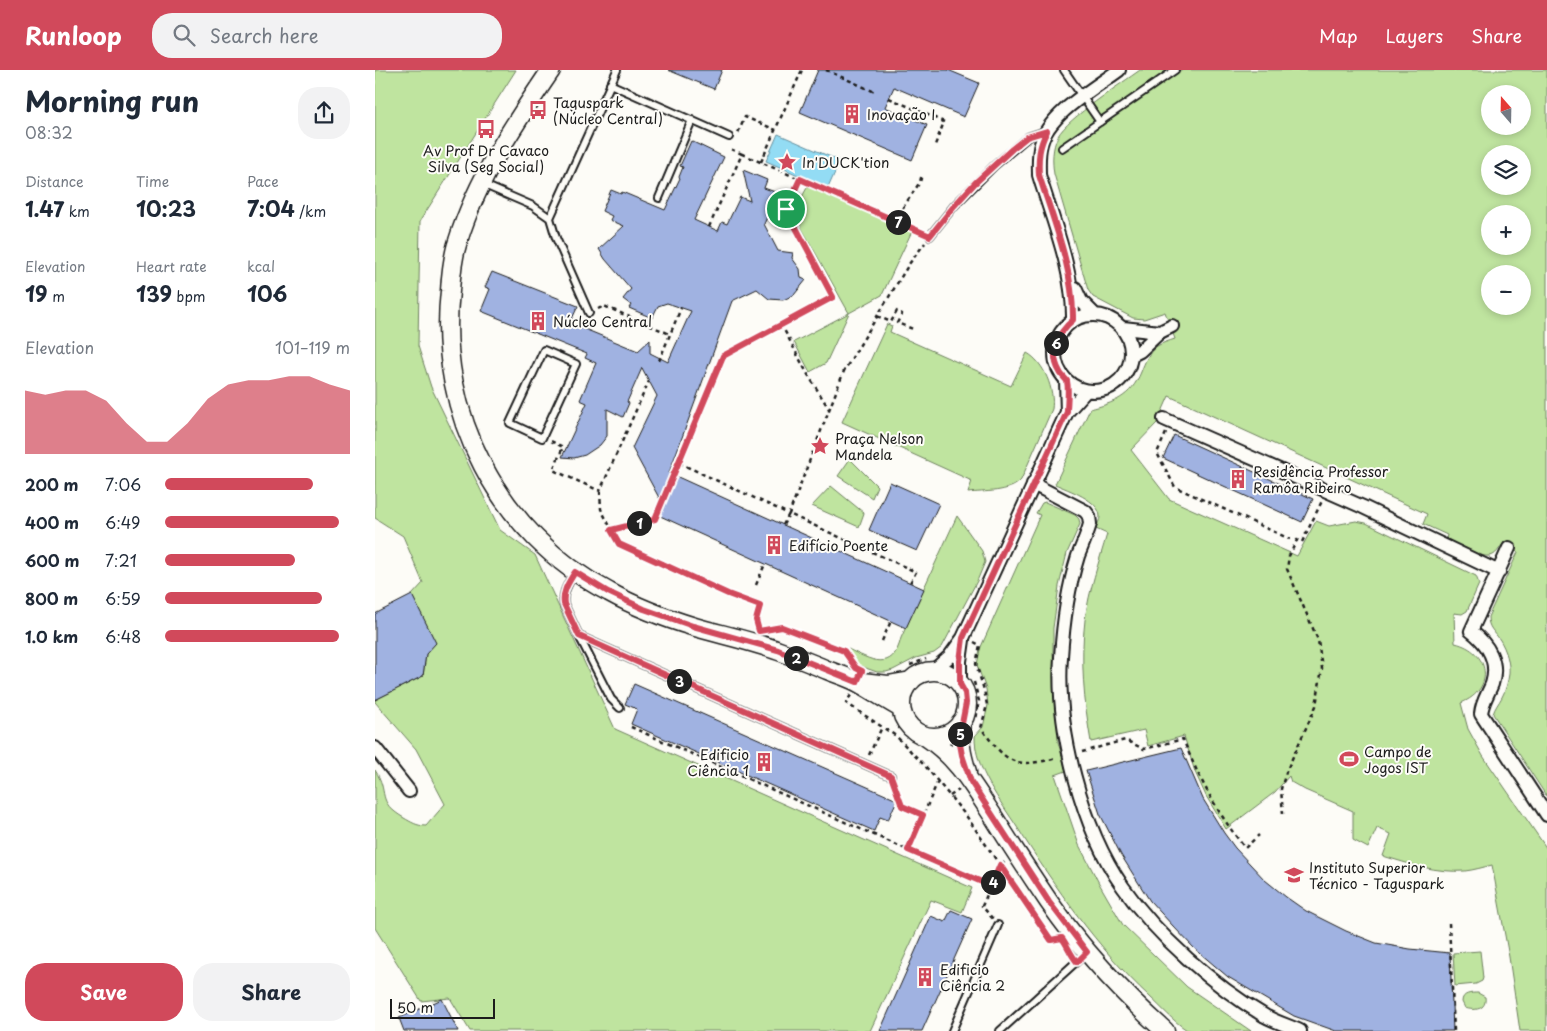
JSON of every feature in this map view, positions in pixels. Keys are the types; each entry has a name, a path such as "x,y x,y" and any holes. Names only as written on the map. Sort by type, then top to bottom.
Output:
{"main road":[{"path":"551,70 519,117 481,184 467,214 457,243 447,328 450,368 459,408 471,443 505,502 534,537 575,572 608,592 644,609 693,626 778,650 857,682 901,708"},
{"path":"857,682 888,685 907,675 925,672 931,665 953,677 965,693 965,713 961,722 959,739 971,782"},
{"path":"907,675 901,708 903,718 916,732 942,747 951,756 971,782 1049,902 1087,952 1130,1000 1165,1031"},
{"path":"925,736 945,735 961,722"}],"street":[{"path":"1073,320 1073,299 1068,272 1039,175 1038,159 1041,142 1051,124 1119,70"},
{"path":"1068,272 1081,301 1095,314"},
{"path":"1095,314 1115,321 1123,328 1128,336 1132,354 1128,370 1117,383 1103,390 1087,391 1076,388 1059,372 1055,360 1055,347 1060,334 1073,320 1095,314"},
{"path":"1132,354 1140,351 1160,332 1173,326"},
{"path":"1123,328 1160,332"},
{"path":"1067,381 1067,412"},
{"path":"931,665 950,656 963,638 1067,412 1087,391"},
{"path":"1168,421 1327,490 1499,572"},
{"path":"1033,484 1085,511 1089,516 1090,524 1078,556 1071,583 1061,657 1060,685 1069,755 1088,816 1106,858 1123,887 1155,926 1182,954 1219,984 1266,1016 1300,1031"},
{"path":"1509,548 1471,631 1483,641 1491,654 1494,670 1492,683 1481,708 1481,714 1547,814"},
{"path":"960,684 963,638"},
{"path":"375,748 409,790"}],"lane":[{"path":"550,218 617,70"},
{"path":"1064,70 1100,122"},
{"path":"1062,148 1175,70"},
{"path":"610,84 731,139"},
{"path":"659,198 692,120"},
{"path":"930,236 970,189 1012,149 1027,137 1047,131"},
{"path":"481,184 533,206 550,218 556,238 589,313"},
{"path":"543,350 570,358 576,364 542,438 510,423 543,350"},
{"path":"575,572 563,593 564,604 611,699 621,708"},
{"path":"579,636 891,776"},
{"path":"952,1031 998,925"},
{"path":"1000,1031 1087,952"}],"path":[{"path":"761,162 803,70"},
{"path":"826,70 875,92"},
{"path":"889,98 944,122 935,145"},
{"path":"731,139 745,117 776,130"},
{"path":"730,149 930,236 909,264 844,371 783,526"},
{"path":"709,227 742,154"},
{"path":"894,220 920,182 922,174"},
{"path":"611,530 655,519 723,356 833,297 786,209 800,179"},
{"path":"589,313 604,306 670,334"},
{"path":"659,360 681,308"},
{"path":"877,316 891,322 897,311 902,314 897,323 913,329"},
{"path":"781,324 829,409"},
{"path":"649,381 600,491 601,509 619,544 728,594 760,606 756,620 759,631 782,627 844,651 856,668 862,671 846,703 896,736 911,750 967,817 1051,940 1062,938"},
{"path":"1168,421 1157,453 1175,487 1290,539"},
{"path":"542,438 563,447 553,470 600,491"},
{"path":"679,463 916,572 910,583"},
{"path":"1283,814 1281,790 1286,772 1315,706 1322,668 1317,640 1287,569 1289,556 1297,540 1302,542 1327,490"},
{"path":"756,585 765,564"},
{"path":"882,641 891,621"},
{"path":"980,645 976,664 987,705 981,728 997,749 1010,760 1020,764 1035,764 1125,740 1144,749 1183,739 1203,786 1222,818 1240,842 1245,848 1259,835"},
{"path":"907,675 920,661 931,665"},
{"path":"865,764 882,727"},
{"path":"631,728 991,886"},
{"path":"891,776 902,806 923,815"},
{"path":"908,850 938,780"},
{"path":"998,925 982,906 1000,865"},
{"path":"1449,923 1454,1031"}],"green space":[{"path":"375,70 516,70 420,221 418,346 431,387 500,530 535,555 615,729 972,888 962,912 931,900 870,1031 470,1031 450,998 421,1001 375,928 375,770 389,807 412,822 426,826 445,804 416,749 375,702 375,700 423,676 426,654 412,595 423,583 403,536 375,518"},
{"path":"1140,70 1547,70 1547,797 1493,714 1505,691 1509,670 1506,652 1490,627 1488,617 1518,552 1502,545 1496,553 1490,556 1480,555 1468,550 1446,539 1447,535 1423,524 1427,514 1169,396 1157,423 1131,450 1169,499 1297,556 1316,521 1329,526 1356,521 1366,523 1476,576 1479,584 1467,611 1462,614 1454,613 1455,643 1467,647 1476,654 1482,662 1484,680 1480,689 1472,697 1461,703 1468,729 1483,756 1547,849 1547,1031 1520,1031 1492,865 1465,871 1444,871 1383,856 1391,834 1377,828 1368,848 1353,840 1353,811 1305,790 1291,782 1289,776 1275,792 1226,829 1206,796 1195,772 1184,736 1148,746 1144,730 1091,742 1083,681 1085,620 1089,598 1107,534 1096,529 1100,517 1099,511 1095,506 1082,496 1055,484 1090,409 1121,398 1137,381 1151,352 1157,346 1175,339 1165,312 1144,319 1133,318 1093,297 1088,290 1054,174 1053,155 1058,136 1072,120"},
{"path":"808,186 912,231 882,295 849,313 793,213"},
{"path":"849,313 826,363 810,372 794,342"},
{"path":"887,324 892,326 890,332 1011,386 1027,353 1039,363 1050,385 1052,409 1021,480 1010,487 996,491 968,493 972,481 842,422"},
{"path":"850,459 877,486 872,498 838,476"},
{"path":"831,486 864,513 859,527 812,506"},
{"path":"1045,502 1075,515 1079,519 1080,524 1067,553 1059,586 1053,628 1058,742 1066,771 1055,775 1079,845 1123,925 1187,987 1251,1031 1187,1030 1172,1019 1112,958 1062,895 996,796 979,760 975,736 983,727 988,705 986,689 977,665 980,649 1040,515 1036,513 1042,503"},
{"path":"957,516 982,551 985,562 942,647 934,653 916,658 886,672 877,672 857,665 847,652 848,649 873,660 887,660 893,656"},
{"path":"1480,951 1482,981 1476,984 1455,986 1453,953"},
{"path":"1478,993 1485,997 1484,1005 1476,1009 1465,1008 1462,999 1467,994"}],"water":[{"path":"778,134 840,161 828,188 766,161"}],"building":[{"path":"668,70 722,70 714,89"},
{"name":"Inovação I","path":"818,70 948,70 979,83 964,117 894,87 885,107 927,125 912,160 800,112"},
{"name":"Núcleo Central","path":"691,141 724,157 694,220 718,231 722,222 727,224 740,197 750,201 743,170 767,180 764,188 778,193 764,224 778,251 793,253 792,258 800,269 801,278 806,280 794,295 783,300 769,299 757,289 732,301 669,473 924,589 906,628 658,515 663,505 632,448 657,396 642,368 627,402 629,403 623,417 607,409 607,436 600,445 585,455 574,458 562,457 587,403 580,400 596,363 585,358 587,354 481,311 490,289 485,287 492,272 578,306 570,323 638,351 650,340 650,353 668,362 691,311 667,303 658,306 652,318 629,308 631,305 623,299 631,289 605,259 599,249 624,226 610,220 612,216 602,211 611,190 621,194 622,192 665,210 680,178 683,167 680,166"},
{"name":"Residência Professor Ramôa Ribeiro","path":"1174,435 1313,499 1302,522 1163,458"},
{"path":"890,482 939,504 917,551 869,530"},
{"path":"412,595 436,643 426,654 423,676 375,700 375,614"},
{"name":"Edificio Ciência 1","path":"634,684 897,800 888,820 880,817 874,831 631,724 637,709 625,704"},
{"path":"1181,748 1203,799 1224,833 1235,848 1265,880 1286,897 1306,911 1346,931 1376,943 1450,953 1453,1031 1336,1031 1294,1016 1228,977 1194,948 1150,901 1121,855 1100,814 1086,771"},
{"name":"Edificio Ciência 2","path":"951,910 972,919 922,1031 880,1031 931,916 945,922"},
{"path":"442,999 458,1031 404,1031 399,1018"}],"place":[{"name":"Taguspark (Núcleo Central)","path":"538,110"},
{"name":"Inovação I","path":"852,114"},
{"name":"Av Prof Dr Cavaco Silva (Seg Social)","path":"486,129"},
{"name":"In'DUCK'tion","path":"787,162"},
{"name":"Núcleo Central","path":"538,321"},
{"name":"Praça Nelson Mandela","path":"820,446"},
{"name":"Residência Professor Ramôa Ribeiro","path":"1238,479"},
{"name":"Edifício Poente","path":"774,545"},
{"name":"Campo de Jogos IST","path":"1349,759"},
{"name":"Edificio Ciência 1","path":"764,762"},
{"name":"Instituto Superior Técnico - Taguspark","path":"1294,875"},
{"name":"Edificio Ciência 2","path":"925,977"}],"route":[{"path":"1047,131 1041,142 1038,159 1039,175 1068,272 1073,299 1073,320 1065,326 1055,347 1055,360 1059,372 1067,381 1067,412 963,638 960,684 965,693 966,703 959,739 971,782 1049,902 1087,952 1077,962 1070,955 1068,946 1062,938 1051,940 1000,865 991,886 908,850 923,815 902,806 891,776 579,636 564,604 563,593 575,572 608,592 644,609 693,626 778,650 857,682 862,671 856,668 844,651 782,627 759,631 756,615 760,606 728,594 619,544 611,530 655,519 723,356 833,297 786,209 800,179 930,236 975,183 1012,149 1027,137 1047,131"}]}
